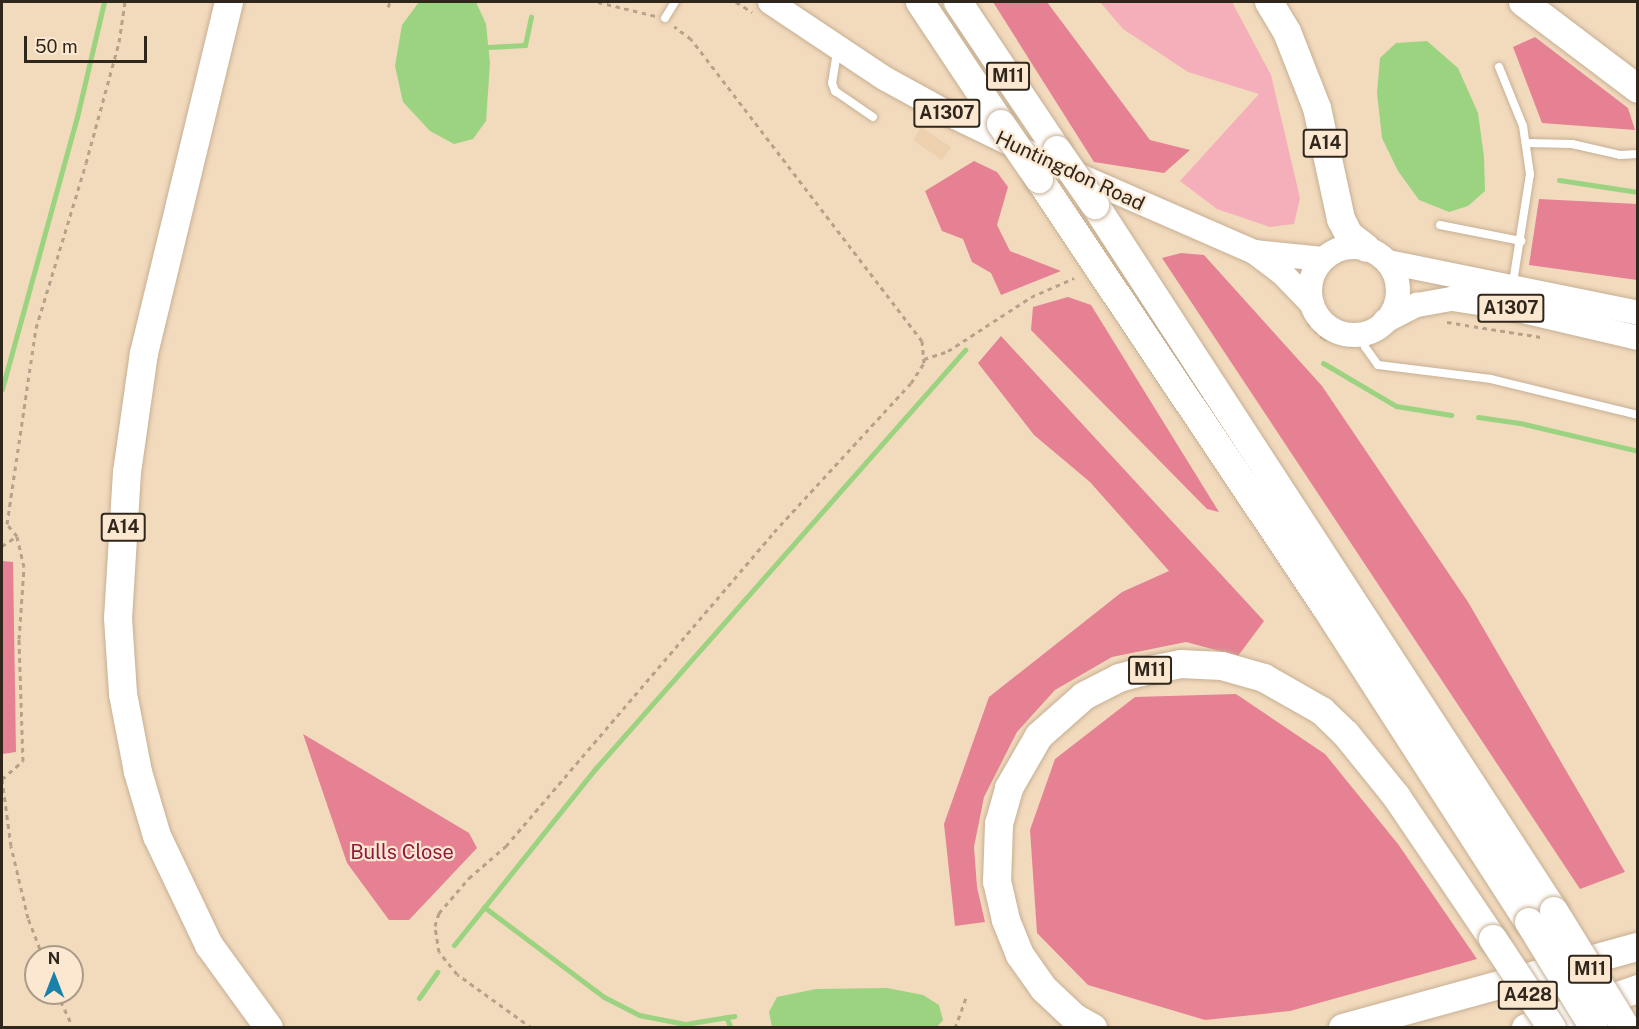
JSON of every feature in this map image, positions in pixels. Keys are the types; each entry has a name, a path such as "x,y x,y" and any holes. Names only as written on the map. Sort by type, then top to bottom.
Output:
{"highway":[{"name":"A14","path":"229,2 144,353 127,472 118,618 123,694 138,772 157,836 209,945 269,1028"},
{"name":"M11","path":"920,2 1325,606 1542,916 1628,1028"},
{"name":"M11","path":"958,2 1095,205 1542,916 1592,1028"},
{"name":"A14","path":"1269,2 1287,32 1317,108 1341,219 1349,235 1377,255"},
{"path":"1523,2 1638,89"},
{"name":"M11","path":"1093,1028 1075,1017 1044,989 1020,955 1006,920 997,882 999,825 1016,772 1039,736 1084,696 1119,678 1181,664 1222,666 1264,678 1322,711 1346,734 1396,796 1552,1028"},
{"name":"M11","path":"1343,1028 1638,947"},
{"name":"A428","path":"1418,1028 1638,959"},
{"path":"1526,1028 1638,989"},
{"path":"1592,1028 1638,1008"},
{"path":"1628,1028 1638,1024"}],"main road":[{"name":"Huntingdon Road","path":"770,2 838,48 955,117 1047,162 1254,252 1281,272 1312,304"},
{"path":"1343,248 1377,255 1398,290 1395,305 1385,321 1363,334 1343,333 1330,328 1312,304 1311,281 1323,259 1343,248"},
{"name":"Huntingdon Road","path":"1254,252 1323,259"},
{"name":"A1307","path":"1377,255 1638,313"},
{"name":"A1307","path":"1385,321 1417,305 1452,299 1506,307 1638,338"}],"lane":[{"path":"665,18 675,2"},
{"path":"838,48 832,83 846,100 873,117"},
{"path":"1499,67 1515,104 1526,143 1530,179 1513,287"},
{"path":"1526,143 1572,144 1620,155 1638,154"},
{"path":"1440,225 1521,241"},
{"path":"1363,334 1365,347 1378,365 1491,379 1638,415"}],"path":[{"path":"38,945 28,918 11,846 2,779 22,761 19,639 24,567 17,536 7,524 36,328 89,152 119,42 125,2"},
{"path":"388,7 390,2"},
{"path":"532,1028 457,974 439,951 435,926 439,913 469,878 506,846 766,541 911,383 924,359 922,341 691,39 665,18 598,2"},
{"path":"924,359 948,351 1031,297 1074,278"},
{"path":"1440,321 1547,339"},
{"path":"2,546 17,536"},
{"path":"956,1028 968,995"},
{"path":"62,1005 73,1028"}],"shaded area":[{"path":"419,2 476,2 486,24 490,63 486,121 473,139 454,144 430,131 403,102 395,66 402,25"},
{"path":"1100,2 1232,2 1271,75 1300,198 1294,224 1270,227 1217,209 1180,181 1259,94 1188,72 1123,29"},
{"path":"1427,41 1458,68 1478,113 1484,157 1485,191 1468,206 1449,212 1419,200 1398,171 1382,138 1377,93 1380,58 1396,43"},
{"path":"921,127 951,147 942,160 913,140"},
{"path":"887,988 923,995 939,1005 943,1020 936,1028 772,1027 769,1012 777,997 816,989"}],"green space":[{"path":"993,2 1047,2 1150,140 1190,150 1164,173 1094,162"},
{"path":"1535,37 1628,108 1635,130 1542,123 1513,47"},
{"path":"974,161 997,172 1008,187 997,225 1010,251 1061,271 1001,295 991,273 972,262 963,239 942,231 925,191"},
{"path":"1539,199 1637,204 1637,280 1529,265"},
{"path":"1181,253 1204,255 1322,386 1468,602 1625,872 1580,889 1162,258"},
{"path":"1068,297 1091,305 1219,512 1207,509 1031,330 1033,307"},
{"path":"1001,336 1264,621 1238,656 1186,642 1112,657 1055,690 1017,732 984,797 974,847 977,887 985,922 955,926 944,824 989,697 1122,592 1169,571 1090,482 1034,435 978,363"},
{"path":"2,561 13,562 16,752 2,754"},
{"path":"1236,694 1325,754 1398,844 1477,959 1290,1011 1205,1020 1088,985 1037,933 1030,830 1055,759 1135,697"},
{"name":"Bulls Close","path":"303,734 469,833 477,848 409,920 389,920 347,863"}],"waterway":[{"path":"2,389 77,117 104,2"},
{"path":"488,47 525,45 531,17"},
{"path":"1559,180 1638,192"},
{"path":"454,945 596,768 965,350"},
{"path":"1323,363 1396,406 1451,415"},
{"path":"1478,417 1520,423 1638,451"},
{"path":"484,907 604,997 639,1015 685,1024 734,1016"},
{"path":"419,998 437,972"},
{"path":"726,1017 731,1028"}]}
